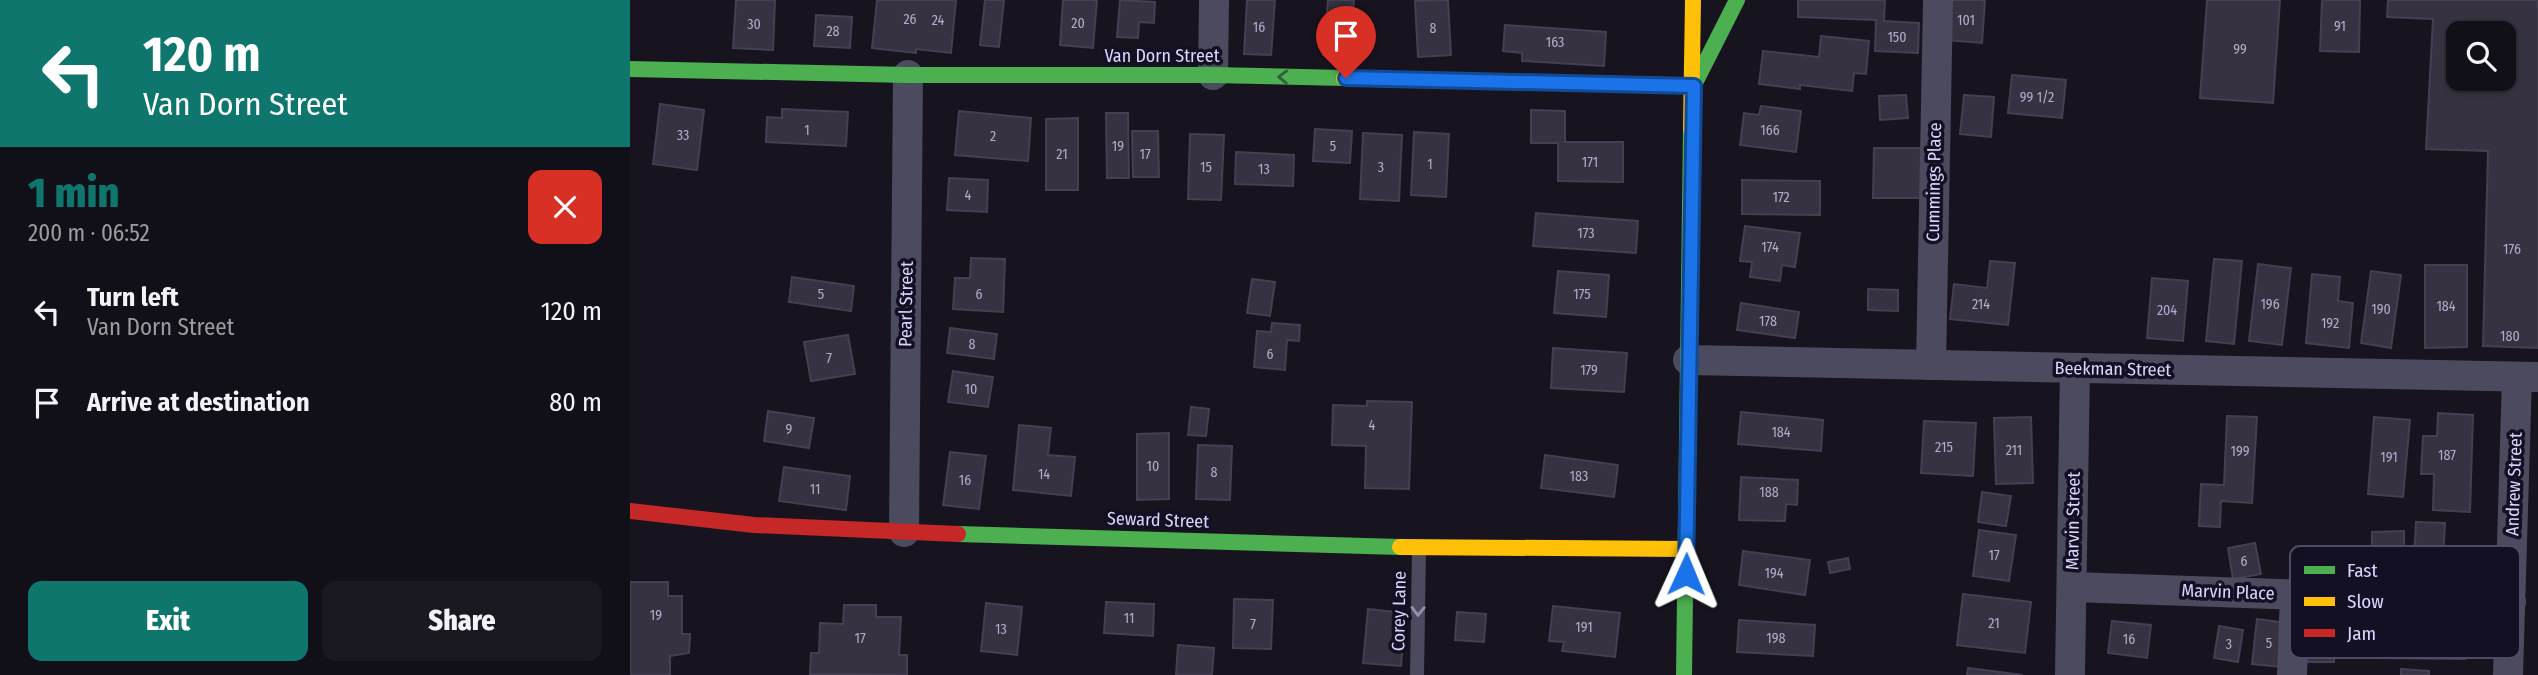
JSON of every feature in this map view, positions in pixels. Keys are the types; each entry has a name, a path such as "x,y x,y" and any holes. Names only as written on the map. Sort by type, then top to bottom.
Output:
{"street":[{"path":"1213,75 1214,0"},
{"path":"1684,675 1694,86 1693,0"},
{"path":"1694,86 1737,0"},
{"name":"Cummings Place","path":"1931,365 1938,0"},
{"name":"Van Dorn Street","path":"630,69 908,75 1213,75 1694,86"},
{"name":"Pearl Street","path":"904,532 908,75"},
{"name":"Beekman Street","path":"1688,360 2528,377"},
{"name":"Marvin Street","path":"2070,675 2074,368"},
{"name":"Andrew Street","path":"2515,546 2528,377"},
{"name":"Seward Street","path":"630,511 754,525 904,532 1419,548 1686,549"},
{"name":"Marvin Place","path":"2072,587 2290,595"}],"lane":[{"name":"Corey Lane","path":"1417,675 1419,548"}],"building":[{"path":"736,0 775,0 773,50 733,48"},
{"path":"877,0 956,0 951,53 916,49 916,53 872,48"},
{"path":"985,0 1004,0 999,47 980,45"},
{"path":"1063,0 1097,0 1093,48 1060,45"},
{"path":"1120,0 1155,2 1154,23 1139,22 1138,38 1117,37"},
{"path":"1247,0 1275,0 1271,55 1244,54"},
{"path":"1328,0 1354,0 1349,57 1323,55"},
{"path":"1448,0 1451,55 1418,57 1415,1"},
{"path":"1798,0 1885,0 1884,21 1919,23 1918,53 1875,51 1876,20 1798,17"},
{"path":"1949,0 1985,0 1982,43 1946,40"},
{"path":"2207,0 2280,0 2273,103 2200,98"},
{"path":"2322,0 2360,0 2359,52 2320,51"},
{"path":"2388,0 2538,0 2538,348 2483,346 2488,151 2426,149 2433,19 2387,17"},
{"path":"816,15 852,17 850,48 814,46"},
{"path":"1505,25 1606,32 1604,66 1522,61 1522,53 1503,51"},
{"path":"1821,36 1869,41 1866,74 1854,73 1852,91 1759,84 1763,51 1819,57"},
{"path":"2012,75 2066,80 2062,118 2008,113"},
{"path":"1906,95 1908,118 1880,120 1879,96"},
{"path":"1964,95 1994,97 1991,137 1960,134"},
{"path":"660,104 704,110 697,170 653,164"},
{"path":"1761,106 1801,111 1796,152 1740,145 1744,113 1759,115"},
{"path":"782,109 848,112 846,146 766,142 767,117 782,118"},
{"path":"1531,110 1565,111 1565,142 1623,142 1623,182 1558,181 1558,143 1531,143"},
{"path":"959,111 1031,118 1028,161 955,155"},
{"path":"1106,113 1128,113 1129,178 1107,178"},
{"path":"1078,118 1078,190 1046,190 1046,119"},
{"path":"1315,129 1352,131 1350,163 1313,161"},
{"path":"1132,131 1158,131 1159,177 1133,177"},
{"path":"1414,132 1449,134 1446,197 1411,195"},
{"path":"1363,133 1402,135 1399,201 1360,199"},
{"path":"1190,134 1224,135 1221,200 1188,199"},
{"path":"1874,148 1921,148 1921,198 1873,198"},
{"path":"1236,152 1294,155 1293,186 1235,184"},
{"path":"949,178 988,180 987,212 947,210"},
{"path":"1742,180 1820,181 1820,215 1742,214"},
{"path":"1536,213 1638,221 1636,253 1533,246"},
{"path":"1745,226 1800,233 1795,267 1782,265 1780,281 1750,277 1752,262 1740,261"},
{"path":"971,258 1005,259 1003,312 953,309 955,278 970,278"},
{"path":"2214,259 2242,261 2234,344 2206,341"},
{"path":"1990,261 2015,263 2008,325 1950,319 1954,284 1987,288"},
{"path":"2258,264 2291,268 2282,345 2249,341"},
{"path":"2425,265 2467,265 2467,347 2425,348"},
{"path":"1558,271 1609,275 1606,317 1554,313"},
{"path":"2371,271 2401,275 2391,348 2361,343"},
{"path":"2312,274 2340,277 2338,301 2353,303 2349,348 2306,343"},
{"path":"792,277 854,286 851,311 789,302"},
{"path":"2152,278 2188,281 2183,341 2147,338"},
{"path":"1252,279 1275,282 1270,316 1247,313"},
{"path":"1868,289 1898,290 1898,311 1868,310"},
{"path":"1741,303 1799,312 1795,338 1737,330"},
{"path":"1272,323 1300,325 1299,341 1287,340 1285,370 1254,367 1257,331 1271,332"},
{"path":"950,328 997,334 994,359 947,353"},
{"path":"848,335 855,374 811,381 804,342"},
{"path":"1553,348 1627,353 1624,392 1551,388"},
{"path":"953,371 993,377 988,407 948,402"},
{"path":"1367,401 1412,402 1409,489 1365,488 1366,446 1332,445 1333,405 1367,406"},
{"path":"1191,407 1209,409 1206,436 1188,435"},
{"path":"768,411 814,418 809,448 764,441"},
{"path":"1741,412 1823,420 1821,451 1738,444"},
{"path":"2438,413 2473,415 2470,512 2433,510 2434,474 2421,474 2423,436 2437,436"},
{"path":"2227,416 2257,417 2252,503 2221,501 2220,527 2199,526 2201,484 2224,485"},
{"path":"2031,417 2033,483 1996,484 1994,418"},
{"path":"2374,417 2410,420 2403,497 2368,494"},
{"path":"1924,421 1976,423 1973,476 1921,473"},
{"path":"1019,425 1051,428 1048,455 1075,457 1071,496 1013,490"},
{"path":"1169,433 1169,499 1137,500 1137,434"},
{"path":"1198,445 1232,446 1230,500 1196,499"},
{"path":"950,452 986,456 979,509 943,505"},
{"path":"1545,455 1618,465 1614,497 1541,488"},
{"path":"784,467 850,476 846,510 779,501"},
{"path":"1741,477 1798,480 1797,505 1786,504 1785,521 1739,520"},
{"path":"1982,492 2011,496 2006,526 1978,522"},
{"path":"2416,522 2445,523 2444,546 2415,546"},
{"path":"1979,530 2016,535 2009,581 1973,576"},
{"path":"2404,531 2404,546 2372,546 2372,532"},
{"path":"2255,543 2261,574 2233,579 2228,548"},
{"path":"1743,551 1810,560 1805,595 1739,585"},
{"path":"1848,558 1850,569 1830,573 1828,562"},
{"path":"630,582 668,582 668,596 682,596 682,634 690,634 689,653 670,656 670,675 630,675"},
{"path":"1963,594 2031,602 2025,653 1957,645"},
{"path":"1234,599 1273,600 1271,649 1233,648"},
{"path":"1106,602 1154,604 1153,636 1104,633"},
{"path":"986,603 1022,607 1017,655 981,651"},
{"path":"844,605 876,605 876,617 901,617 899,655 907,655 907,675 810,674 811,653 819,653 820,623 843,624"},
{"path":"1553,606 1620,613 1615,657 1562,651 1564,642 1549,641"},
{"path":"1368,609 1405,613 1401,666 1363,663"},
{"path":"1457,612 1486,614 1484,642 1455,640"},
{"path":"2257,619 2287,623 2281,667 2252,664"},
{"path":"1739,620 1815,625 1813,656 1737,652"},
{"path":"2112,621 2151,625 2147,658 2108,653"},
{"path":"2219,626 2243,630 2238,662 2214,658"},
{"path":"1178,645 1214,648 1212,675 1176,675"},
{"path":"2307,658 2334,658 2334,662 2307,662"},
{"path":"2378,658 2465,658 2465,659"},
{"path":"1968,668 2023,675 1967,675"},
{"path":"2401,669 2429,671 2429,675 2401,675"}],"traffic: fast":[{"path":"1696,81 1737,0"},
{"path":"630,69 908,75 1344,78"},
{"path":"1684,675 1691,129"},
{"path":"958,534 1400,547"}],"traffic: slow":[{"path":"1691,129 1693,0"},
{"path":"1344,78 1694,86"},
{"path":"1400,547 1686,549"}],"traffic: jam":[{"path":"630,511 754,525 958,534"}],"route":[{"path":"1346,78 1694,86 1686,574"}]}
